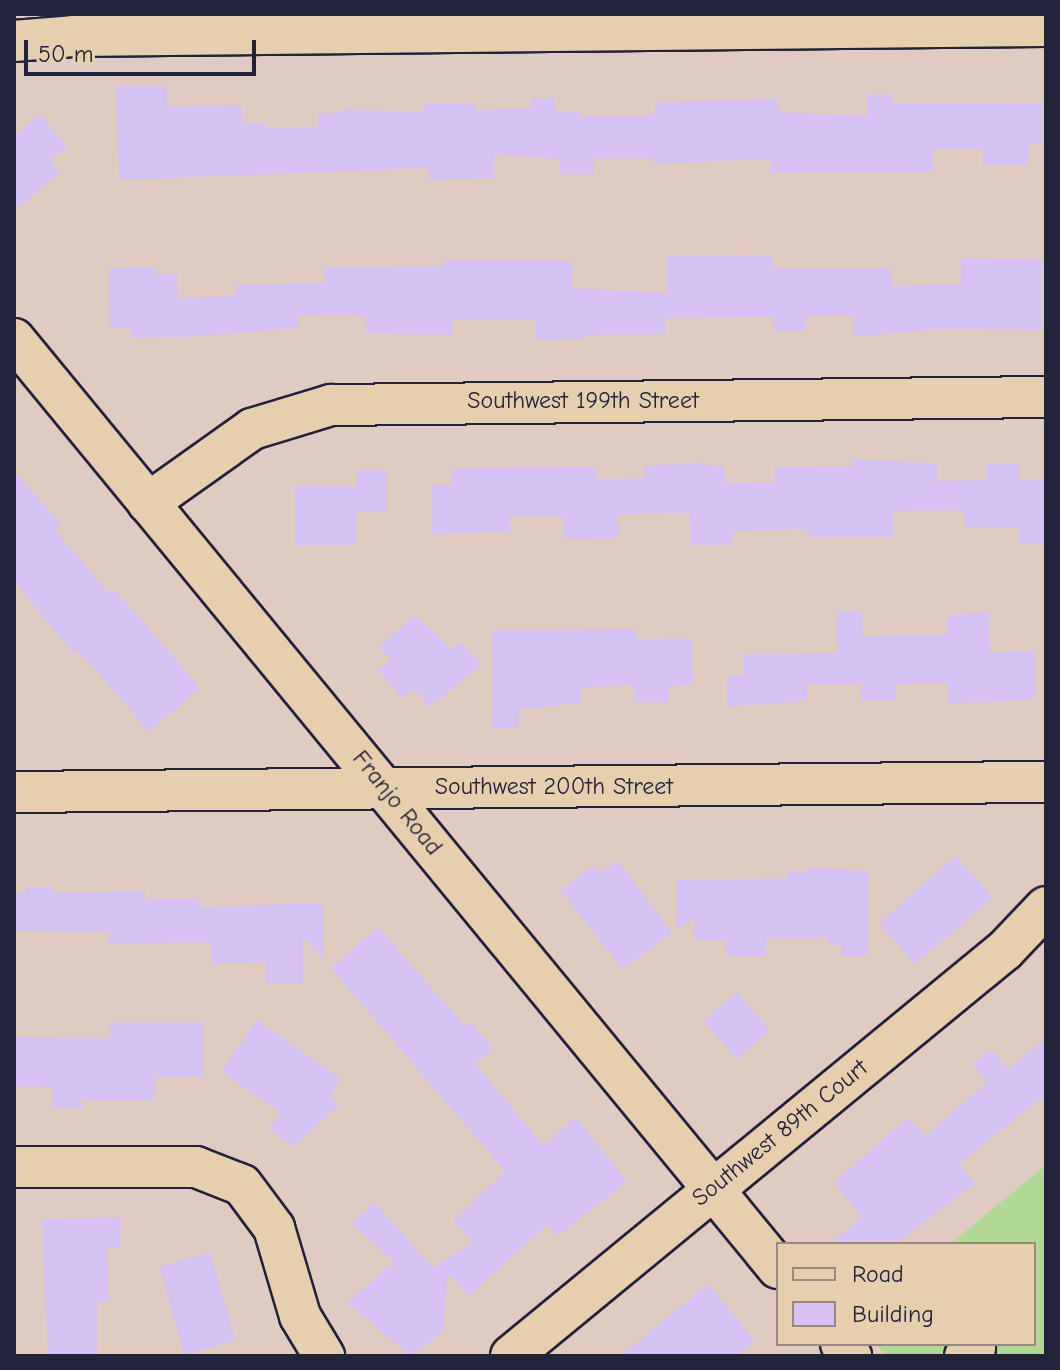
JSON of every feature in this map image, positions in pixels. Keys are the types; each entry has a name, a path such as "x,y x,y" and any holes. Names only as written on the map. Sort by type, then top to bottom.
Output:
{"street":[{"path":"14,41 73,36 1046,26"},
{"name":"Franjo Road","path":"14,339 776,1266"},
{"name":"Southwest 199th Street","path":"148,503 252,429 331,405 1046,397"},
{"name":"Southwest 200th Street","path":"14,792 1046,782"},
{"name":"Southwest 89th Court","path":"511,1356 1005,950 1046,907"},
{"path":"14,1167 174,1166 218,1171 242,1185 260,1204 274,1228 300,1316 324,1356"}],"green space":[{"path":"1046,1165 1046,1356 886,1356 878,1346 1036,1346 1036,1242 952,1242"}],"building":[{"path":"116,86 167,86 167,106 241,105 242,123 266,123 266,128 318,127 318,113 341,113 341,109 424,112 423,104 475,103 475,110 531,108 531,98 554,98 555,112 580,112 580,117 653,116 656,102 778,99 778,112 867,116 867,94 893,94 893,104 1042,103 1042,144 1028,145 1028,165 983,165 983,149 933,149 933,172 770,173 770,159 653,164 653,158 594,158 594,174 560,174 559,159 494,154 494,178 429,180 428,168 119,180"},
{"path":"40,114 67,146 50,161 60,173 14,211 14,137"},
{"path":"772,255 772,268 891,268 892,286 961,284 961,258 1042,259 1041,330 936,329 854,337 853,315 806,316 806,331 774,331 774,317 665,318 665,334 584,335 584,339 536,340 536,320 452,320 452,335 366,333 366,317 349,314 298,315 298,328 191,337 131,338 130,328 110,328 109,268 156,267 156,274 177,274 178,298 235,296 235,285 324,283 324,267 443,266 443,260 572,261 572,288 667,293 667,256"},
{"path":"852,459 937,463 937,481 986,480 986,464 1019,464 1019,480 1043,480 1044,544 1019,544 1019,528 965,528 962,510 893,511 894,537 808,537 807,529 732,531 732,545 690,545 690,513 618,514 619,538 563,539 563,516 510,516 510,532 432,534 432,485 451,485 451,468 596,467 596,479 645,478 645,466 707,462 707,466 724,466 724,483 775,482 775,467 852,466"},
{"path":"357,470 386,470 386,512 356,512 356,545 295,545 295,486 357,486"},
{"path":"14,472 61,523 55,529 108,593 114,589 200,688 149,732 79,651 74,654 14,581"},
{"path":"836,611 862,611 863,636 947,635 947,616 989,611 990,652 1035,651 1035,699 948,704 947,683 895,684 896,700 861,701 861,684 807,684 807,701 727,707 727,676 744,675 743,654 837,653"},
{"path":"415,615 452,649 462,642 481,665 430,707 414,688 402,698 378,670 391,660 379,646"},
{"path":"636,629 636,639 692,638 693,685 669,686 669,702 634,702 634,685 581,687 581,703 519,709 519,728 493,729 492,630"},
{"path":"956,856 992,898 915,964 879,923"},
{"path":"618,861 672,933 622,969 560,890 593,866 599,874"},
{"path":"806,867 868,871 868,956 841,956 841,945 828,945 828,938 766,938 766,956 726,956 726,940 694,940 694,917 677,930 677,880 787,878 787,872 806,872"},
{"path":"25,887 53,887 53,893 145,891 145,899 199,899 199,907 322,903 324,960 303,937 303,984 265,983 266,962 211,964 210,942 109,944 109,932 14,931 14,893 25,893"},
{"path":"378,927 464,1025 470,1021 493,1049 475,1064 544,1146 575,1117 627,1181 558,1236 548,1224 469,1296 448,1274 443,1332 410,1356 347,1302 394,1262 351,1223 375,1202 432,1268 473,1242 453,1221 505,1171 331,968"},
{"path":"737,992 770,1031 736,1059 703,1020"},
{"path":"257,1020 341,1079 330,1095 339,1105 294,1147 269,1129 280,1113 221,1071"},
{"path":"110,1022 203,1022 203,1077 155,1077 154,1100 82,1100 82,1109 52,1108 52,1087 14,1086 14,1037 110,1038"},
{"path":"1046,1038 1046,1094 959,1164 975,1183 899,1242 831,1242 862,1217 834,1183 908,1117 925,1136 987,1082 972,1064 991,1049 1008,1069"},
{"path":"121,1217 120,1248 107,1248 109,1301 97,1302 97,1356 48,1356 42,1219"},
{"path":"210,1252 235,1340 184,1355 159,1267"},
{"path":"708,1284 755,1341 737,1356 620,1356"}]}
